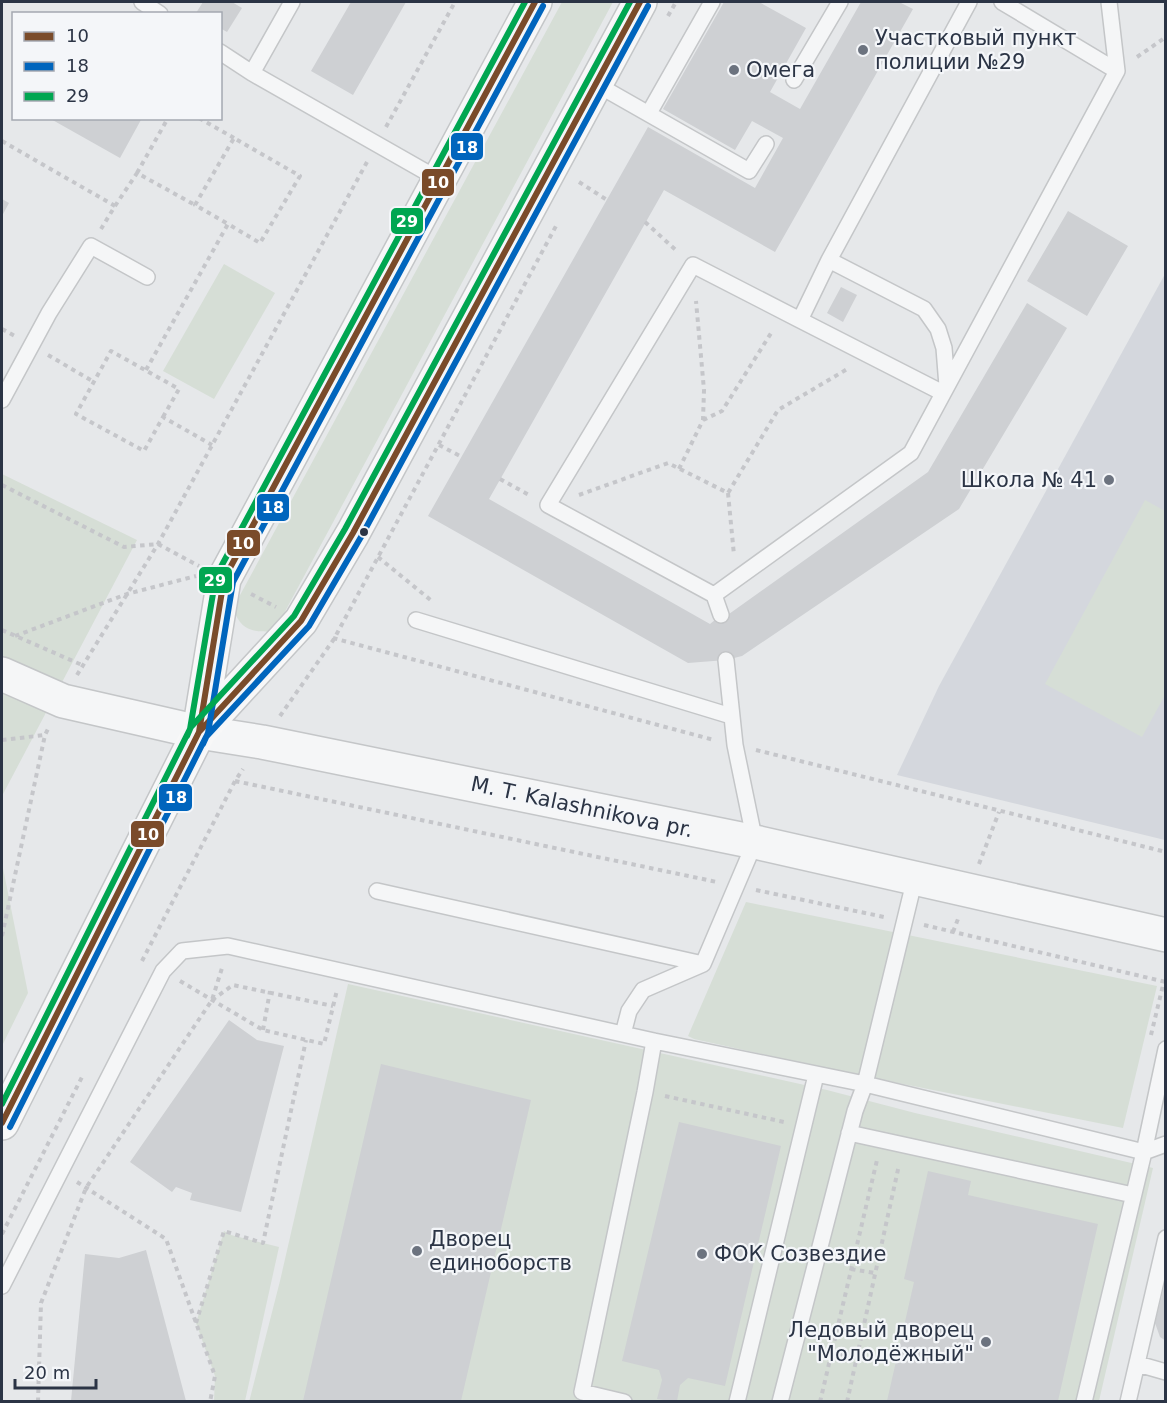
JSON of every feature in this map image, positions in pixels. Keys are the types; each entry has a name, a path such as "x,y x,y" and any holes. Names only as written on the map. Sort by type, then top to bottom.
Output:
{"main road":[{"path":"199,732 224,579 535,2"},
{"path":"2,1123 199,732 301,621 353,533 640,2"}],"street":[{"name":"M. T. Kalashnikova pr.","path":"2,674 63,701 199,732 262,742 755,842 1166,935"}],"lane":[{"path":"142,2 157,12"},
{"path":"650,113 712,2"},
{"path":"794,80 840,2"},
{"path":"800,320 829,260 969,2"},
{"path":"1002,2 1117,71"},
{"path":"714,595 911,453 1117,71 1109,2"},
{"path":"252,73 288,3"},
{"path":"222,53 252,73 440,180"},
{"path":"596,84 749,171 766,144"},
{"path":"2,400 49,313 91,246 147,277"},
{"path":"829,260 924,309 938,329 944,348 945,390"},
{"path":"722,615 714,595 548,506 693,265 870,355 945,390"},
{"path":"416,620 731,716"},
{"path":"623,1034 629,1011 643,990 703,964 755,842 735,745 726,660"},
{"path":"780,1401 858,1098 865,1084 915,878"},
{"path":"377,891 703,964"},
{"path":"2,1286 163,971 182,951 228,946 654,1041 865,1084 1144,1152 1166,1144"},
{"path":"624,1401 582,1392 654,1041"},
{"path":"1084,1401 1144,1152 1166,1049"},
{"path":"737,1401 816,1075"},
{"path":"849,1133 903,1149 1133,1196"},
{"path":"1128,1401 1166,1238"},
{"path":"1138,1364 1166,1372"}],"path":[{"path":"2,936 45,735 82,665 158,544 455,2"},
{"path":"1117,71 1166,37"},
{"path":"91,246 167,120"},
{"path":"136,173 260,243 300,176 202,120"},
{"path":"195,205 234,138"},
{"path":"2,141 116,206"},
{"path":"574,193 579,182 608,200"},
{"path":"645,222 693,265 705,390 703,420 679,469"},
{"path":"146,370 228,224"},
{"path":"557,224 334,639 235,781 904,921 1166,981"},
{"path":"703,420 722,411 784,311"},
{"path":"111,351 179,389 163,417 144,451 76,414 111,351"},
{"path":"737,579 728,493 778,410 870,355"},
{"path":"163,417 212,445"},
{"path":"439,445 462,458"},
{"path":"500,479 548,506 668,463 728,493"},
{"path":"2,485 124,546 158,544"},
{"path":"378,557 441,609"},
{"path":"15,636 127,594 201,575"},
{"path":"2,630 82,665"},
{"path":"2,740 45,735"},
{"path":"38,1401 41,1303 86,1188 213,1000 228,946"},
{"path":"163,971 263,1030 324,1044 341,972"},
{"path":"213,1000 233,985 333,1006"},
{"path":"263,1030 270,992"},
{"path":"196,1323 224,1231 263,1243 306,1040"},
{"path":"645,1092 805,1127"},
{"path":"820,1401 879,1149 903,1149 847,1401"},
{"path":"61,1171 166,1239 215,1376 210,1401"},
{"path":"851,1269 875,1273"},
{"path":"831,1352 856,1357"}],"shaded area":[{"path":"562,2 613,2 274,632 248,629 236,616 233,608"},
{"path":"224,264 275,293 214,399 163,371"},
{"name":"Школа № 41","path":"1165,274 1165,840 897,775 939,686"},
{"path":"2,474 137,540 2,796"},
{"path":"1145,500 1165,511 1165,695 1142,737 1045,684"},
{"path":"2,863 28,993 2,1046"},
{"path":"746,902 1157,986 1123,1128 838,1071 688,1036"},
{"path":"348,984 827,1090 915,1113 1153,1168 1099,1401 249,1402 280,1281"},
{"path":"224,1231 231,1235 279,1247 245,1401 214,1401 215,1376 196,1323"}],"building":[{"path":"203,2 232,2 242,8 227,32 222,29 222,12 197,12"},
{"path":"351,2 406,2 353,95 311,71"},
{"path":"724,2 759,2 806,28 770,92 800,109 861,2 899,2 913,9 775,252 664,190 489,499 710,624 721,615 729,614 928,472 1027,303 1067,328 959,509 742,656 726,660 688,663 428,516 648,127 755,188 783,138 752,121 735,150 663,109"},
{"path":"53,120 141,120 120,158"},
{"path":"2,199 9,203 2,216"},
{"path":"1068,211 1128,246 1087,316 1027,281"},
{"path":"841,287 857,295 843,322 827,313"},
{"path":"229,1020 257,1040 284,1046 241,1212 190,1200 192,1193 176,1187 172,1192 130,1162"},
{"name":"Дворец единоборств","path":"381,1064 531,1100 461,1401 303,1401"},
{"name":"ФОК Созвездие","path":"679,1122 781,1146 725,1386 688,1378 680,1385 677,1401 670,1401 657,1399 662,1380 659,1370 622,1361"},
{"name":"Ледовый дворец \"Молодёжный\"","path":"928,1171 971,1181 968,1195 1098,1224 1058,1401 887,1401 914,1282 904,1279"},
{"path":"146,1250 186,1401 71,1401 85,1254 119,1258"},
{"path":"1166,1279 1166,1341 1160,1337 1155,1323"}],"transit line":[{"name":"29","path":"187,736 216,576 525,2"},
{"name":"10","path":"195,740 199,732 224,579 535,2"},
{"name":"29","path":"2,1104 191,727 294,616 345,529 630,2"},
{"name":"10","path":"2,1123 199,732 301,621 353,533 640,2"},
{"name":"18","path":"203,744 208,733 233,582 543,6"},
{"name":"18","path":"10,1127 206,737 309,626 361,537 648,6"}],"place":[{"name":"Участковый пункт полиции №29","path":"863,50"},
{"name":"Омега","path":"734,70"},
{"name":"Школа № 41","path":"1109,480"},
{"name":"Дворец единоборств","path":"417,1251"},
{"name":"ФОК Созвездие","path":"702,1254"},
{"name":"Ледовый дворец \"Молодёжный\"","path":"986,1342"}]}
